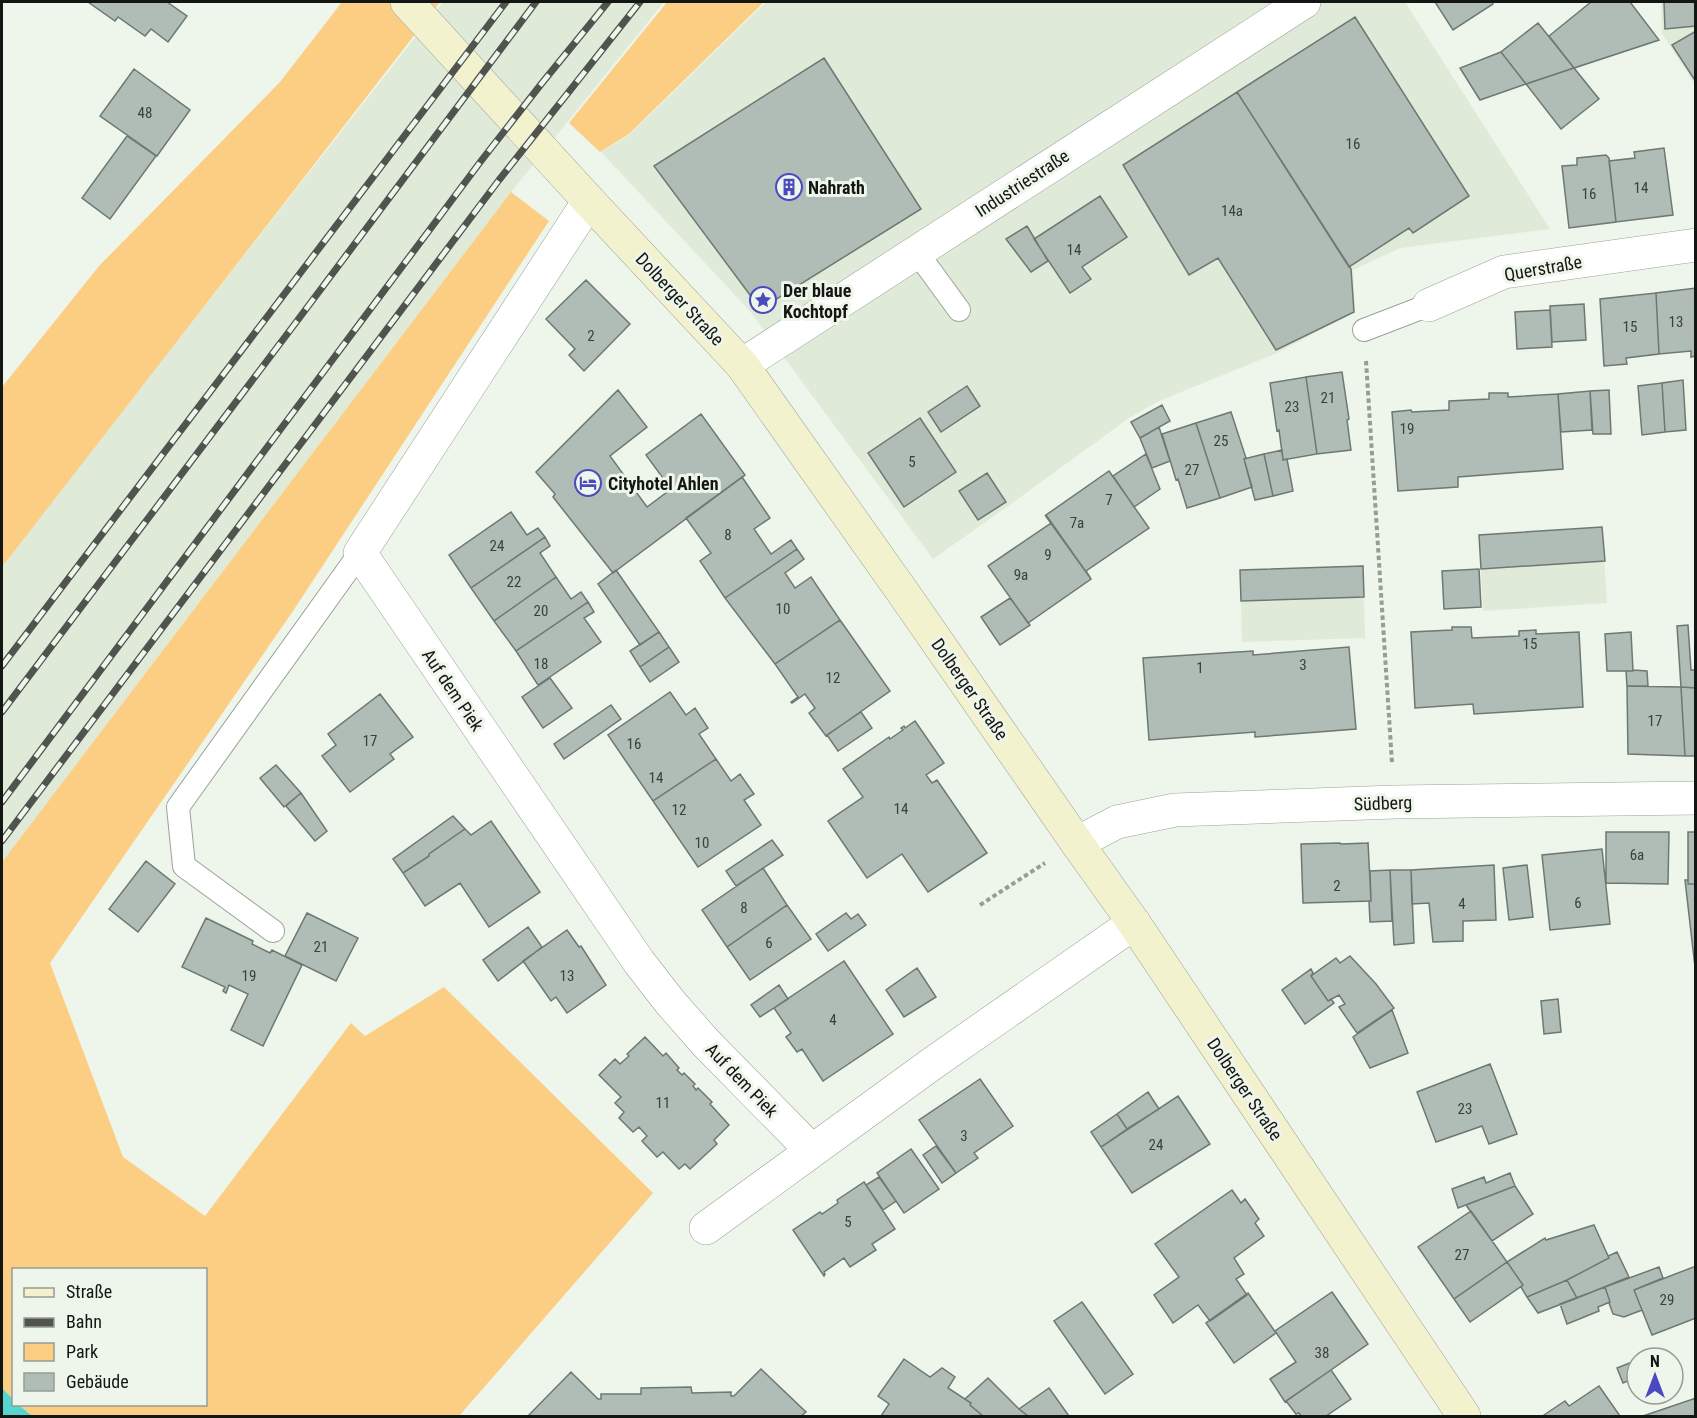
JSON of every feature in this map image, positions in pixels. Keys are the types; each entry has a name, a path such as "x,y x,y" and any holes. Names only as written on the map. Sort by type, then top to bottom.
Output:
{"street":[{"name":"Industriestraße","path":"742,365 1304,2"},
{"name":"Dolberger Straße","path":"411,5 742,365 1134,923 1464,1416"},
{"path":"360,553 589,201"},
{"name":"Querstraße","path":"1429,305 1504,272 1695,245"},
{"name":"Auf dem Piek","path":"360,553 639,963 705,1042 812,1151"},
{"name":"Südberg","path":"1077,843 1117,822 1174,810 1395,802 1695,798"},
{"path":"706,1228 933,1063 1134,923"}],"lane":[{"path":"916,251 959,310"},
{"name":"Querstraße","path":"1364,330 1429,305"},
{"path":"273,931 184,866 178,807 360,553"}],"path":[{"path":"1364,330 1395,802"},
{"path":"980,906 1077,843"}],"shaded area":[{"path":"443,2 664,2 511,192 2,862 2,568 31,527"},
{"path":"766,2 1405,2 1550,229 1400,248 1353,270 1355,312 1277,353 1159,401 1129,418 933,559 749,310 601,152 629,135"},
{"path":"1661,2 1695,2 1695,85 1662,33"},
{"path":"1602,527 1607,603 1483,611 1479,535"},
{"path":"1363,566 1365,638 1242,642 1240,570"}],"green space":[{"path":"342,2 440,2 2,567 2,387 99,266 280,82"},
{"path":"667,2 764,2 629,134 600,152 569,123"},
{"path":"511,192 549,221 293,611 50,963 123,1157 205,1216 351,1023 365,1036 444,987 653,1193 459,1416 32,1416 20,1406 207,1406 207,1268 12,1268 12,1398 2,1388 2,862"}],"water":[{"path":"2,1388 12,1398 12,1406 20,1406 32,1416 2,1416"}],"building":[{"path":"88,2 167,2 187,16 168,42 151,29 145,36 118,17 115,21"},
{"path":"1435,2 1492,2 1493,4 1453,30"},
{"path":"1591,2 1630,2 1659,40 1574,68 1549,36"},
{"path":"1664,2 1696,2 1696,26 1665,29"},
{"path":"1355,17 1469,196 1413,233 1409,228 1349,267 1237,92"},
{"path":"1538,23 1574,68 1526,84 1501,52"},
{"path":"1696,31 1696,82 1672,45"},
{"path":"1501,52 1526,84 1480,100 1460,68"},
{"name":"Nahrath","path":"824,58 921,209 767,305 763,305 756,303 654,166"},
{"path":"1574,68 1599,99 1561,129 1526,84"},
{"path":"134,69 190,110 157,156 100,116"},
{"path":"1237,92 1351,269 1354,312 1276,350 1218,258 1189,275 1123,165"},
{"path":"127,136 156,156 110,219 82,198"},
{"path":"1664,148 1673,215 1616,222 1609,161 1635,158 1634,152"},
{"path":"1606,155 1609,158 1616,222 1569,228 1562,166 1577,165 1577,158"},
{"path":"1100,196 1127,237 1082,267 1091,279 1070,293 1034,239"},
{"path":"1027,226 1048,261 1031,272 1006,239"},
{"path":"586,280 630,324 584,371 569,355 575,349 546,319"},
{"path":"1696,288 1696,356 1691,357 1691,351 1659,354 1656,293"},
{"path":"1656,293 1659,354 1626,358 1627,364 1604,366 1600,299"},
{"path":"1584,304 1586,340 1552,342 1550,306"},
{"path":"1550,310 1552,347 1517,349 1515,312"},
{"path":"1342,372 1351,450 1317,454 1306,377"},
{"path":"1306,377 1317,454 1283,460 1270,383"},
{"path":"1683,380 1686,430 1665,432 1662,383"},
{"path":"1662,383 1665,432 1642,435 1638,386"},
{"path":"967,386 980,406 941,432 928,412"},
{"name":"Cityhotel Ahlen","path":"618,390 647,427 610,456 647,507 671,489 646,455 701,414 745,475 613,573 536,472"},
{"path":"1609,390 1611,434 1593,434 1590,391"},
{"path":"1590,391 1592,430 1561,432 1558,394"},
{"path":"1489,393 1508,393 1508,397 1558,394 1563,469 1458,477 1458,487 1398,491 1392,412 1449,410 1449,401 1489,399"},
{"path":"1162,405 1170,421 1140,438 1131,422"},
{"path":"1231,412 1246,458 1244,459 1252,487 1220,498 1196,423"},
{"path":"920,418 956,472 904,507 868,453"},
{"path":"1196,423 1220,498 1187,508 1162,434"},
{"path":"1159,427 1170,461 1152,468 1140,438"},
{"path":"1282,450 1283,460 1287,459 1293,491 1273,496 1264,454"},
{"path":"1146,454 1160,489 1134,507 1113,476"},
{"path":"1264,454 1273,496 1255,500 1244,459"},
{"path":"1109,471 1149,528 1086,571 1091,579 1046,515"},
{"path":"987,473 1006,502 978,520 959,491"},
{"path":"742,477 770,518 754,529 771,554 791,540 797,549 725,598 700,561 711,553 686,518"},
{"path":"511,512 527,535 538,528 545,537 471,588 449,555"},
{"path":"1051,523 1091,579 1028,623 988,566"},
{"path":"1602,527 1605,561 1481,569 1479,535"},
{"path":"545,537 550,546 540,553 556,577 494,621 471,588"},
{"path":"797,549 804,559 785,573 795,588 811,577 840,620 775,664 725,598"},
{"path":"1363,566 1364,597 1241,601 1240,570"},
{"path":"1479,569 1481,607 1444,609 1442,571"},
{"path":"616,570 659,632 640,645 598,584"},
{"path":"556,577 571,599 581,592 588,602 516,651 494,621"},
{"path":"1010,598 1030,625 1000,645 981,617"},
{"path":"588,602 594,612 584,618 601,642 538,685 516,651"},
{"path":"840,620 890,691 826,736 809,713 815,708 805,694 791,702 798,697 775,664"},
{"path":"1688,625 1691,670 1696,670 1696,688 1681,687 1677,626"},
{"path":"1452,627 1471,627 1472,638 1519,636 1519,631 1536,630 1536,634 1579,632 1583,707 1474,714 1473,704 1415,708 1411,632 1452,630"},
{"path":"659,632 669,647 640,667 630,651"},
{"path":"1631,632 1633,671 1607,671 1605,634"},
{"path":"669,647 679,662 650,682 640,667"},
{"path":"1349,647 1356,729 1255,737 1255,732 1149,740 1143,658 1253,651 1253,655"},
{"path":"1626,671 1647,671 1648,686 1627,686"},
{"path":"550,678 572,708 543,728 522,697"},
{"path":"1627,686 1681,687 1685,756 1628,754"},
{"path":"1681,687 1696,688 1696,756 1685,756"},
{"path":"670,692 686,715 695,708 708,728 699,734 716,759 653,801 608,735"},
{"path":"380,694 413,737 390,754 394,759 350,792 322,756 336,745 328,734"},
{"path":"611,705 621,719 564,759 554,744"},
{"path":"861,712 872,728 838,751 827,735"},
{"path":"915,721 944,763 926,775 932,783 937,780 987,853 928,892 902,854 867,878 828,821 863,797 843,769 903,730 901,728 904,726 905,728"},
{"path":"716,759 731,781 740,774 754,794 744,800 761,825 698,867 653,801"},
{"path":"276,765 301,793 284,807 260,778"},
{"path":"301,793 327,831 315,841 286,806"},
{"path":"453,816 465,829 403,873 393,859"},
{"path":"491,821 540,892 489,927 460,883 425,906 403,873 465,829 471,835"},
{"path":"1606,832 1669,832 1668,884 1606,883"},
{"path":"1688,832 1696,832 1696,884 1688,884"},
{"path":"772,840 783,855 736,886 726,871"},
{"path":"1368,842 1371,901 1303,903 1301,844"},
{"path":"1602,849 1610,924 1550,930 1542,855"},
{"path":"146,861 175,884 138,932 109,909"},
{"path":"1494,865 1496,920 1463,921 1463,941 1433,942 1429,903 1412,904 1411,870"},
{"path":"1527,865 1533,917 1509,920 1503,868"},
{"path":"763,868 787,905 727,947 702,910"},
{"path":"1390,870 1392,921 1370,922 1370,871"},
{"path":"1390,870 1411,870 1414,943 1394,945"},
{"path":"1685,880 1688,880 1688,884 1696,884 1696,976"},
{"path":"787,905 811,939 750,980 727,947"},
{"path":"307,913 358,938 336,981 285,956"},
{"path":"846,913 851,919 858,914 866,925 828,951 816,934"},
{"path":"206,918 253,941 252,944 270,953 272,950 302,965 263,1046 231,1030 248,994 229,985 226,993 223,991 225,987 182,967"},
{"path":"528,927 542,947 498,981 483,960"},
{"path":"567,930 579,947 581,946 606,985 567,1013 556,997 551,1001 523,961"},
{"path":"1350,956 1394,1008 1357,1033 1339,1007 1345,1004 1339,995 1328,1001 1311,976 1336,958 1340,963"},
{"path":"844,961 893,1034 823,1081 802,1049 797,1052 786,1037 791,1033 774,1008"},
{"path":"917,968 936,997 904,1017 886,990"},
{"path":"1311,969 1313,973 1311,976 1328,1001 1331,999 1334,1003 1305,1024 1282,990"},
{"path":"779,985 788,999 760,1017 751,1005"},
{"path":"1558,999 1561,1032 1544,1034 1541,1001"},
{"path":"1392,1010 1408,1053 1370,1068 1353,1037"},
{"path":"645,1037 663,1056 666,1053 679,1068 677,1070 682,1075 684,1073 695,1084 693,1086 696,1090 698,1088 712,1102 710,1104 729,1125 714,1140 717,1144 690,1169 685,1164 679,1169 663,1152 657,1157 642,1141 647,1136 639,1127 633,1132 619,1118 624,1112 615,1103 621,1097 599,1075 615,1059 620,1064"},
{"path":"1490,1064 1517,1134 1489,1144 1482,1126 1436,1142 1417,1092"},
{"path":"980,1079 1013,1126 974,1153 978,1158 956,1173 919,1120"},
{"path":"1148,1092 1159,1109 1127,1129 1117,1114"},
{"path":"1178,1096 1210,1144 1132,1193 1101,1147"},
{"path":"1117,1114 1127,1129 1101,1147 1091,1132"},
{"path":"936,1146 956,1173 942,1183 923,1155"},
{"path":"911,1149 939,1189 904,1213 877,1173"},
{"path":"1510,1173 1515,1186 1458,1208 1452,1189 1484,1177 1486,1183"},
{"path":"879,1177 896,1201 883,1210 866,1185"},
{"path":"864,1182 895,1229 872,1244 876,1250 850,1267 844,1258 824,1272 824,1276 793,1230 820,1212 822,1214 838,1203 837,1200"},
{"path":"1515,1186 1533,1214 1492,1241 1466,1205"},
{"path":"1232,1190 1241,1203 1245,1199 1259,1219 1255,1223 1264,1236 1234,1258 1244,1274 1236,1279 1247,1295 1210,1321 1198,1305 1173,1323 1154,1295 1179,1277 1155,1244"},
{"path":"1471,1211 1507,1262 1454,1299 1418,1247"},
{"path":"1594,1225 1609,1258 1567,1280 1527,1297 1521,1287 1523,1285 1507,1262 1545,1238 1546,1240"},
{"path":"1617,1252 1629,1277 1577,1298 1567,1280"},
{"path":"1507,1262 1523,1285 1470,1322 1454,1299"},
{"path":"1696,1266 1696,1318 1652,1335 1634,1290"},
{"path":"1659,1267 1663,1278 1634,1290 1642,1310 1624,1317 1613,1314 1605,1287"},
{"path":"1567,1280 1577,1298 1538,1313 1527,1297"},
{"path":"1605,1287 1610,1302 1598,1307 1599,1311 1567,1324 1560,1304"},
{"path":"1332,1292 1368,1344 1285,1402 1270,1379 1296,1362 1275,1331"},
{"path":"1248,1293 1276,1333 1234,1363 1206,1323"},
{"path":"1082,1302 1133,1374 1105,1394 1054,1321"},
{"path":"904,1359 930,1377 942,1368 955,1377 948,1388 971,1403 970,1405 983,1416 881,1416 889,1404 878,1396"},
{"path":"1625,1365 1625,1382 1623,1383 1617,1368"},
{"path":"761,1369 806,1412 801,1416 528,1416 571,1372 598,1399 601,1399 601,1394 641,1394 641,1388 691,1387 692,1393 731,1392 731,1396 734,1396"},
{"path":"1331,1370 1351,1399 1326,1416 1296,1414 1286,1401"},
{"path":"988,1378 1028,1416 983,1416 970,1405 971,1403 965,1399"},
{"path":"1599,1386 1620,1416 1544,1415 1565,1401 1569,1406"},
{"path":"1049,1388 1069,1416 1028,1416 1019,1409"},
{"path":"1696,1398 1696,1416 1643,1416 1672,1406 1685,1406 1685,1402"}],"railway":[{"path":"2,666 506,2"},
{"path":"2,712 536,2"},
{"path":"2,802 481,161 608,2"},
{"path":"2,841 499,180 640,2"}],"place":[{"name":"Nahrath","path":"789,187"},
{"name":"Der blaue Kochtopf","path":"763,300"},
{"name":"Cityhotel Ahlen","path":"588,483"}]}
